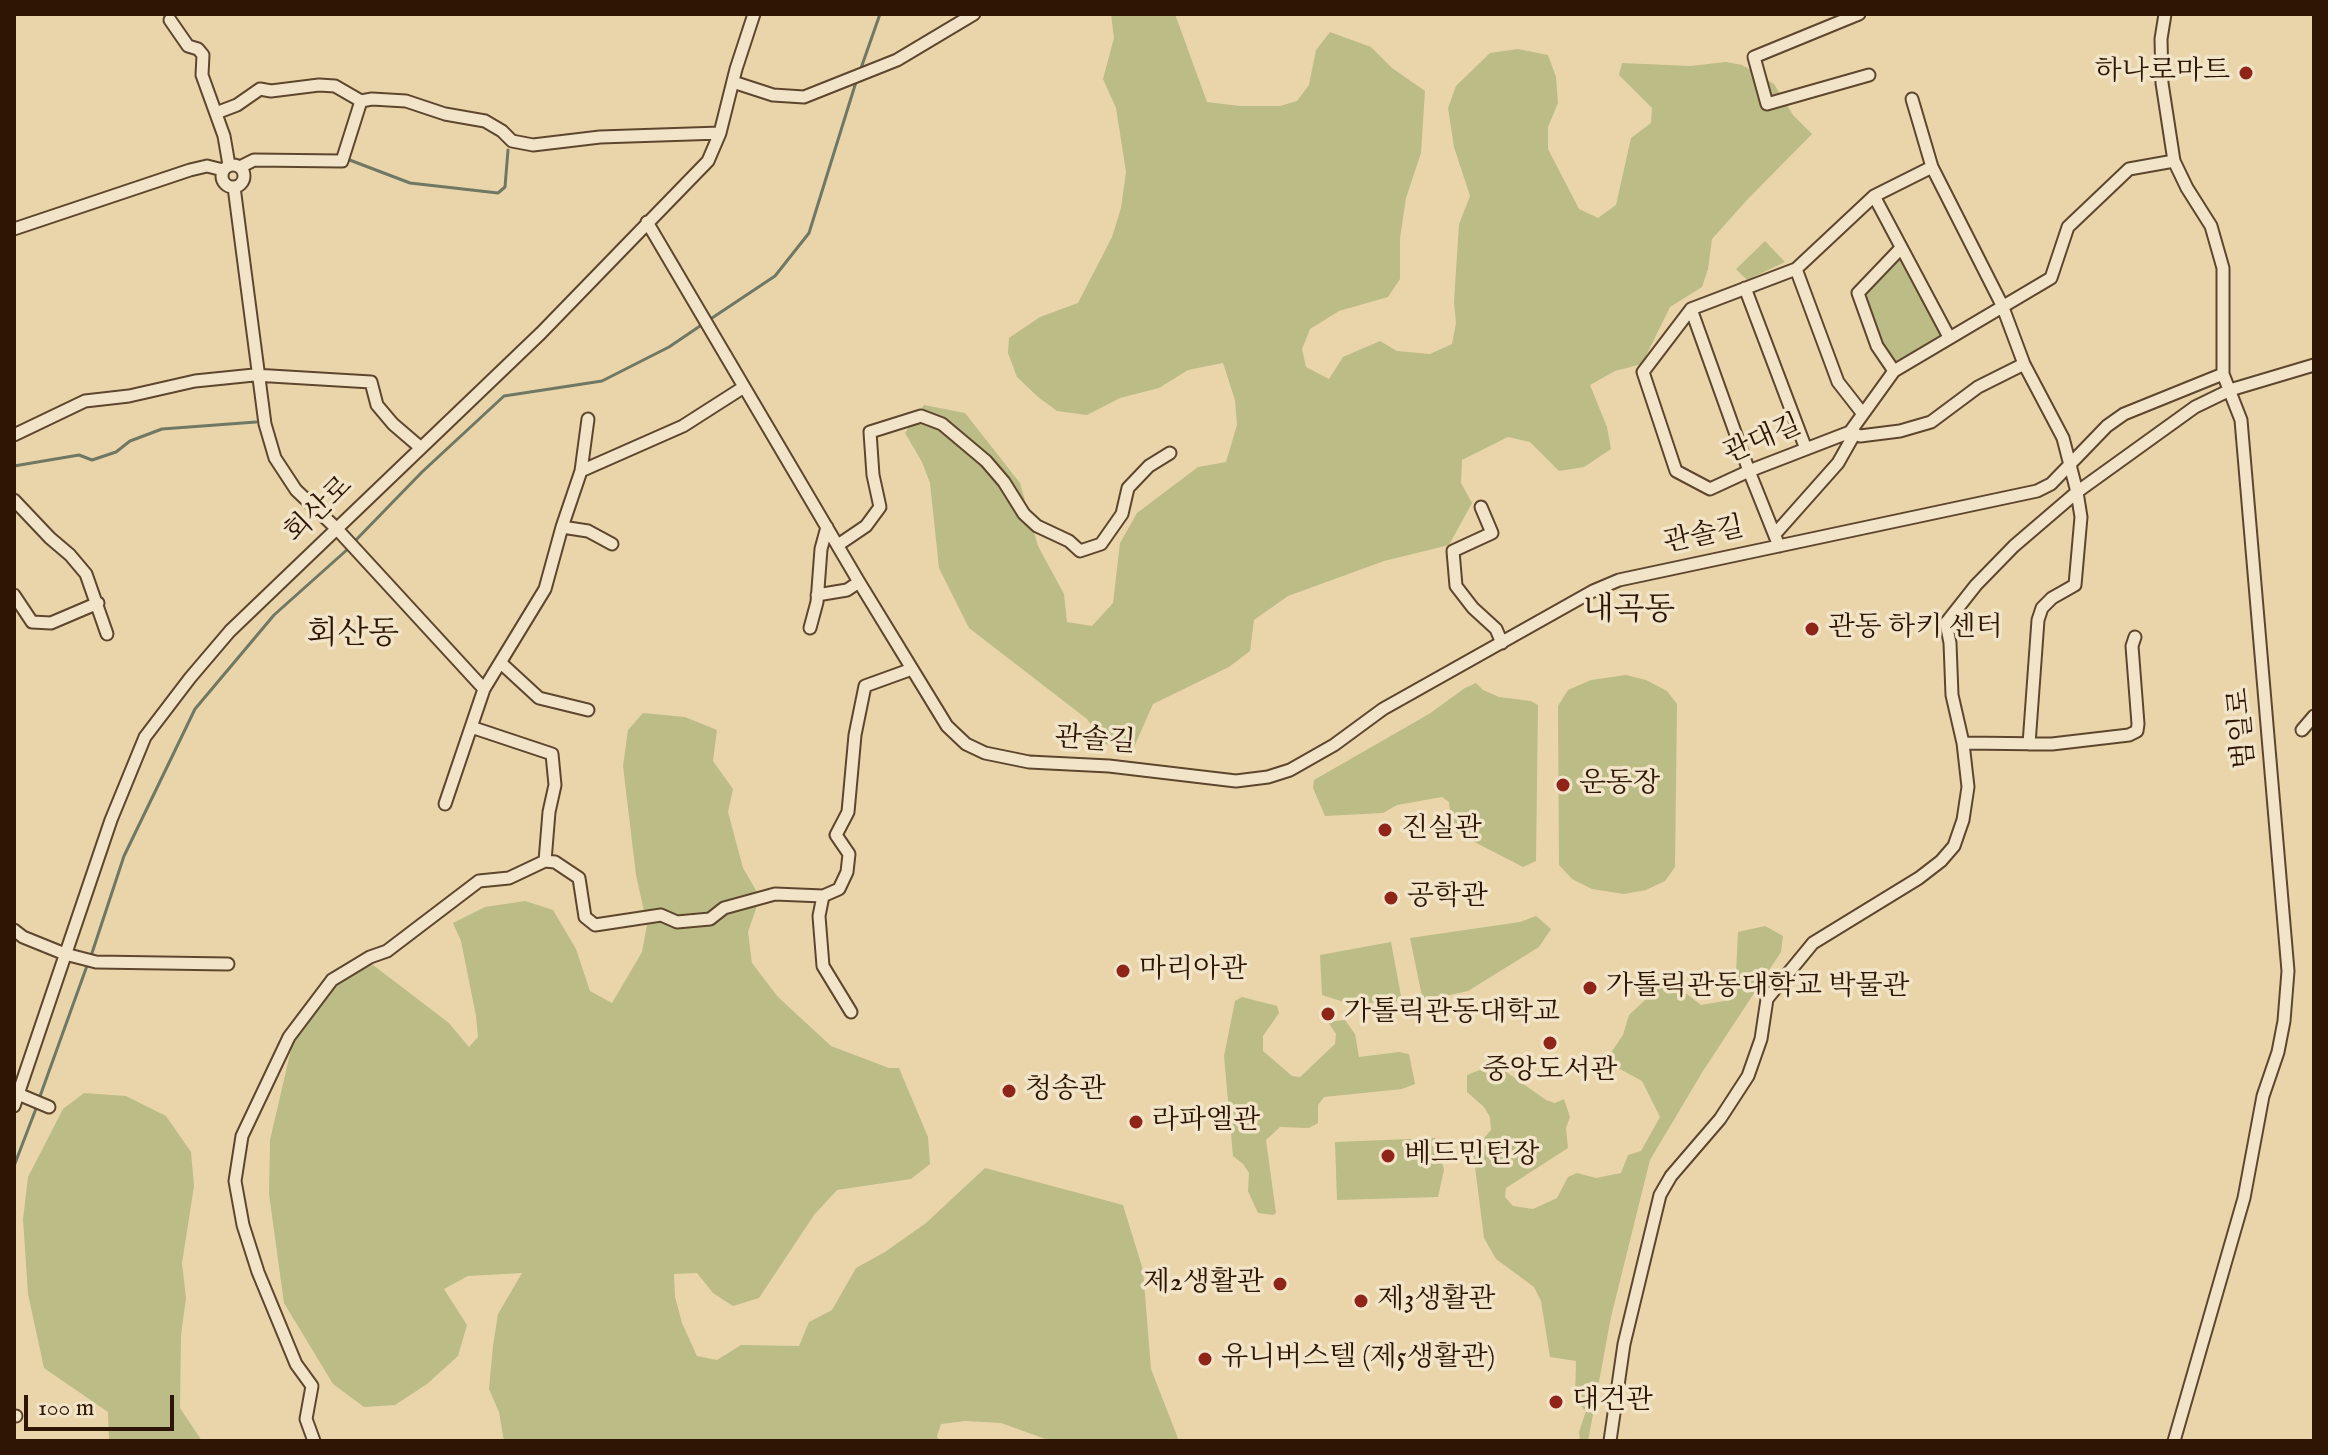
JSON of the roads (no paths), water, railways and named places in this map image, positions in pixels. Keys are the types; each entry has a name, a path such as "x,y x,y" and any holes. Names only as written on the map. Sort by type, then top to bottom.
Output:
{"street":[{"name":"회산로","path":"14,1106 111,820 145,737 230,631 541,333 708,161 720,133 754,14"},
{"path":"733,82 773,95 804,97 897,60 974,14"},
{"name":"범일로","path":"2165,14 2161,39 2162,83 2174,161 2219,246 2224,286 2223,374 2241,420 2287,992 2278,1052 2263,1096 2241,1208 2174,1441"},
{"path":"1855,15 1754,57 1767,104 1869,75"},
{"path":"170,20 188,46 198,49 203,55 202,75 224,136 231,167 245,177 241,184 234,187 225,183 222,177 231,167"},
{"path":"216,113 237,105 260,89 271,91 319,85 335,86 361,101 388,98 445,114 485,121 512,141 533,145 600,137 720,133"},
{"path":"1912,99 1932,167 2002,305 2024,364 2063,438 2077,492 2081,517 2075,585 2052,598 2042,608 2038,620 2029,744"},
{"path":"14,229 207,166 231,167 254,160 342,161 361,101"},
{"path":"1777,540 1838,463 1863,414 1894,371 2051,278 2068,227 2129,169 2174,161"},
{"path":"1691,309 1796,269 1874,196 1932,167"},
{"path":"234,187 265,424 275,458 296,490 336,528 484,689"},
{"path":"1874,196 1949,337"},
{"name":"관솔길","path":"647,222 947,726 966,744 985,753 1029,762 1109,766 1236,781 1268,777 1290,770 1334,745 1383,709 1593,591 1619,580 1777,540 2037,491 2051,484 2070,461 2124,414 2223,374"},
{"path":"1894,371 1877,346 1858,293 1901,248"},
{"path":"1796,269 1838,382 1863,414"},
{"path":"1745,288 1806,449"},
{"name":"관솔길","path":"1691,309 1777,540"},
{"name":"관대길","path":"1691,309 1643,372 1676,471 1710,489 1749,471 1852,433"},
{"path":"1852,433 1860,436 1900,431 1931,422 1978,387 2024,364"},
{"path":"1610,1441 1624,1344 1664,1187 1720,1119 1748,1076 1761,1039 1767,999 1813,943 1919,878 1954,846 1967,800 1963,743 1952,695 1946,623 2005,555 2077,492 2195,407 2230,390 2314,365"},
{"path":"14,435 85,401 129,396 195,381 260,375 371,382 377,405 393,424 421,448"},
{"path":"581,471 683,426 744,387"},
{"path":"838,545 866,526 880,507 873,475 870,432 921,416 942,424 986,461 1024,514 1037,526 1069,541 1080,551 1101,544 1122,514 1128,488 1149,466 1170,453"},
{"path":"445,804 484,689 545,589 581,471 588,419"},
{"path":"14,500 86,574 107,634"},
{"path":"1481,507 1492,533 1453,551 1456,586 1473,608 1496,629 1502,643"},
{"path":"562,527 588,531 612,544"},
{"path":"810,628 827,527"},
{"path":"817,595 847,590 859,582"},
{"path":"14,595 32,622 51,623 98,603"},
{"path":"1963,743 2052,744 2129,735 2137,731 2132,646 2135,637"},
{"path":"501,663 539,698 588,710"},
{"path":"314,1441 306,1419 312,1386 296,1364 258,1272 243,1225 235,1181 242,1136 289,1037 332,980 370,957 387,951 479,881 509,878 545,861 555,862 579,878 585,917 595,925 661,915 677,922 710,919 724,908 775,894 823,896 839,889 847,872 849,854 836,835 848,812 855,735 865,686 912,669"},
{"path":"2302,730 2314,716"},
{"path":"471,727 552,754 555,785 549,812 545,861"},
{"path":"823,896 819,916 823,966 851,1012"},
{"path":"14,930 23,937 83,960 228,964"},
{"path":"18,1094 42,1103"}],"waterway":[{"path":"860,71 880,14"},
{"path":"709,320 775,276 809,233 856,82"},
{"path":"347,159 410,183 498,193 505,187 508,150"},
{"path":"354,542 422,472 504,396 602,381 669,347 703,324"},
{"path":"14,466 79,455 92,460 116,452 130,441 162,429 256,422"},
{"path":"91,956 124,856 195,709 274,615 349,548"},
{"path":"39,1099 88,963"},
{"path":"14,1166 37,1106"}],"place":[{"name":"하나로마트","path":"2246,73"},
{"name":"관동 하키 센터","path":"1812,629"},
{"name":"운동장","path":"1563,785"},
{"name":"진실관","path":"1385,830"},
{"name":"공학관","path":"1391,898"},
{"name":"마리아관","path":"1123,971"},
{"name":"가톨릭관동대학교 박물관","path":"1590,988"},
{"name":"가톨릭관동대학교","path":"1328,1014"},
{"name":"중앙도서관","path":"1550,1043"},
{"name":"청송관","path":"1009,1091"},
{"name":"라파엘관","path":"1136,1122"},
{"name":"베드민턴장","path":"1388,1156"},
{"name":"제2생활관","path":"1280,1284"},
{"name":"제3생활관","path":"1361,1301"},
{"name":"유니버스텔 (제5생활관)","path":"1205,1359"},
{"name":"대건관","path":"1556,1402"}],"district":[{"name":"내곡동","path":"1629,612"},
{"name":"회산동","path":"353,636"}]}
